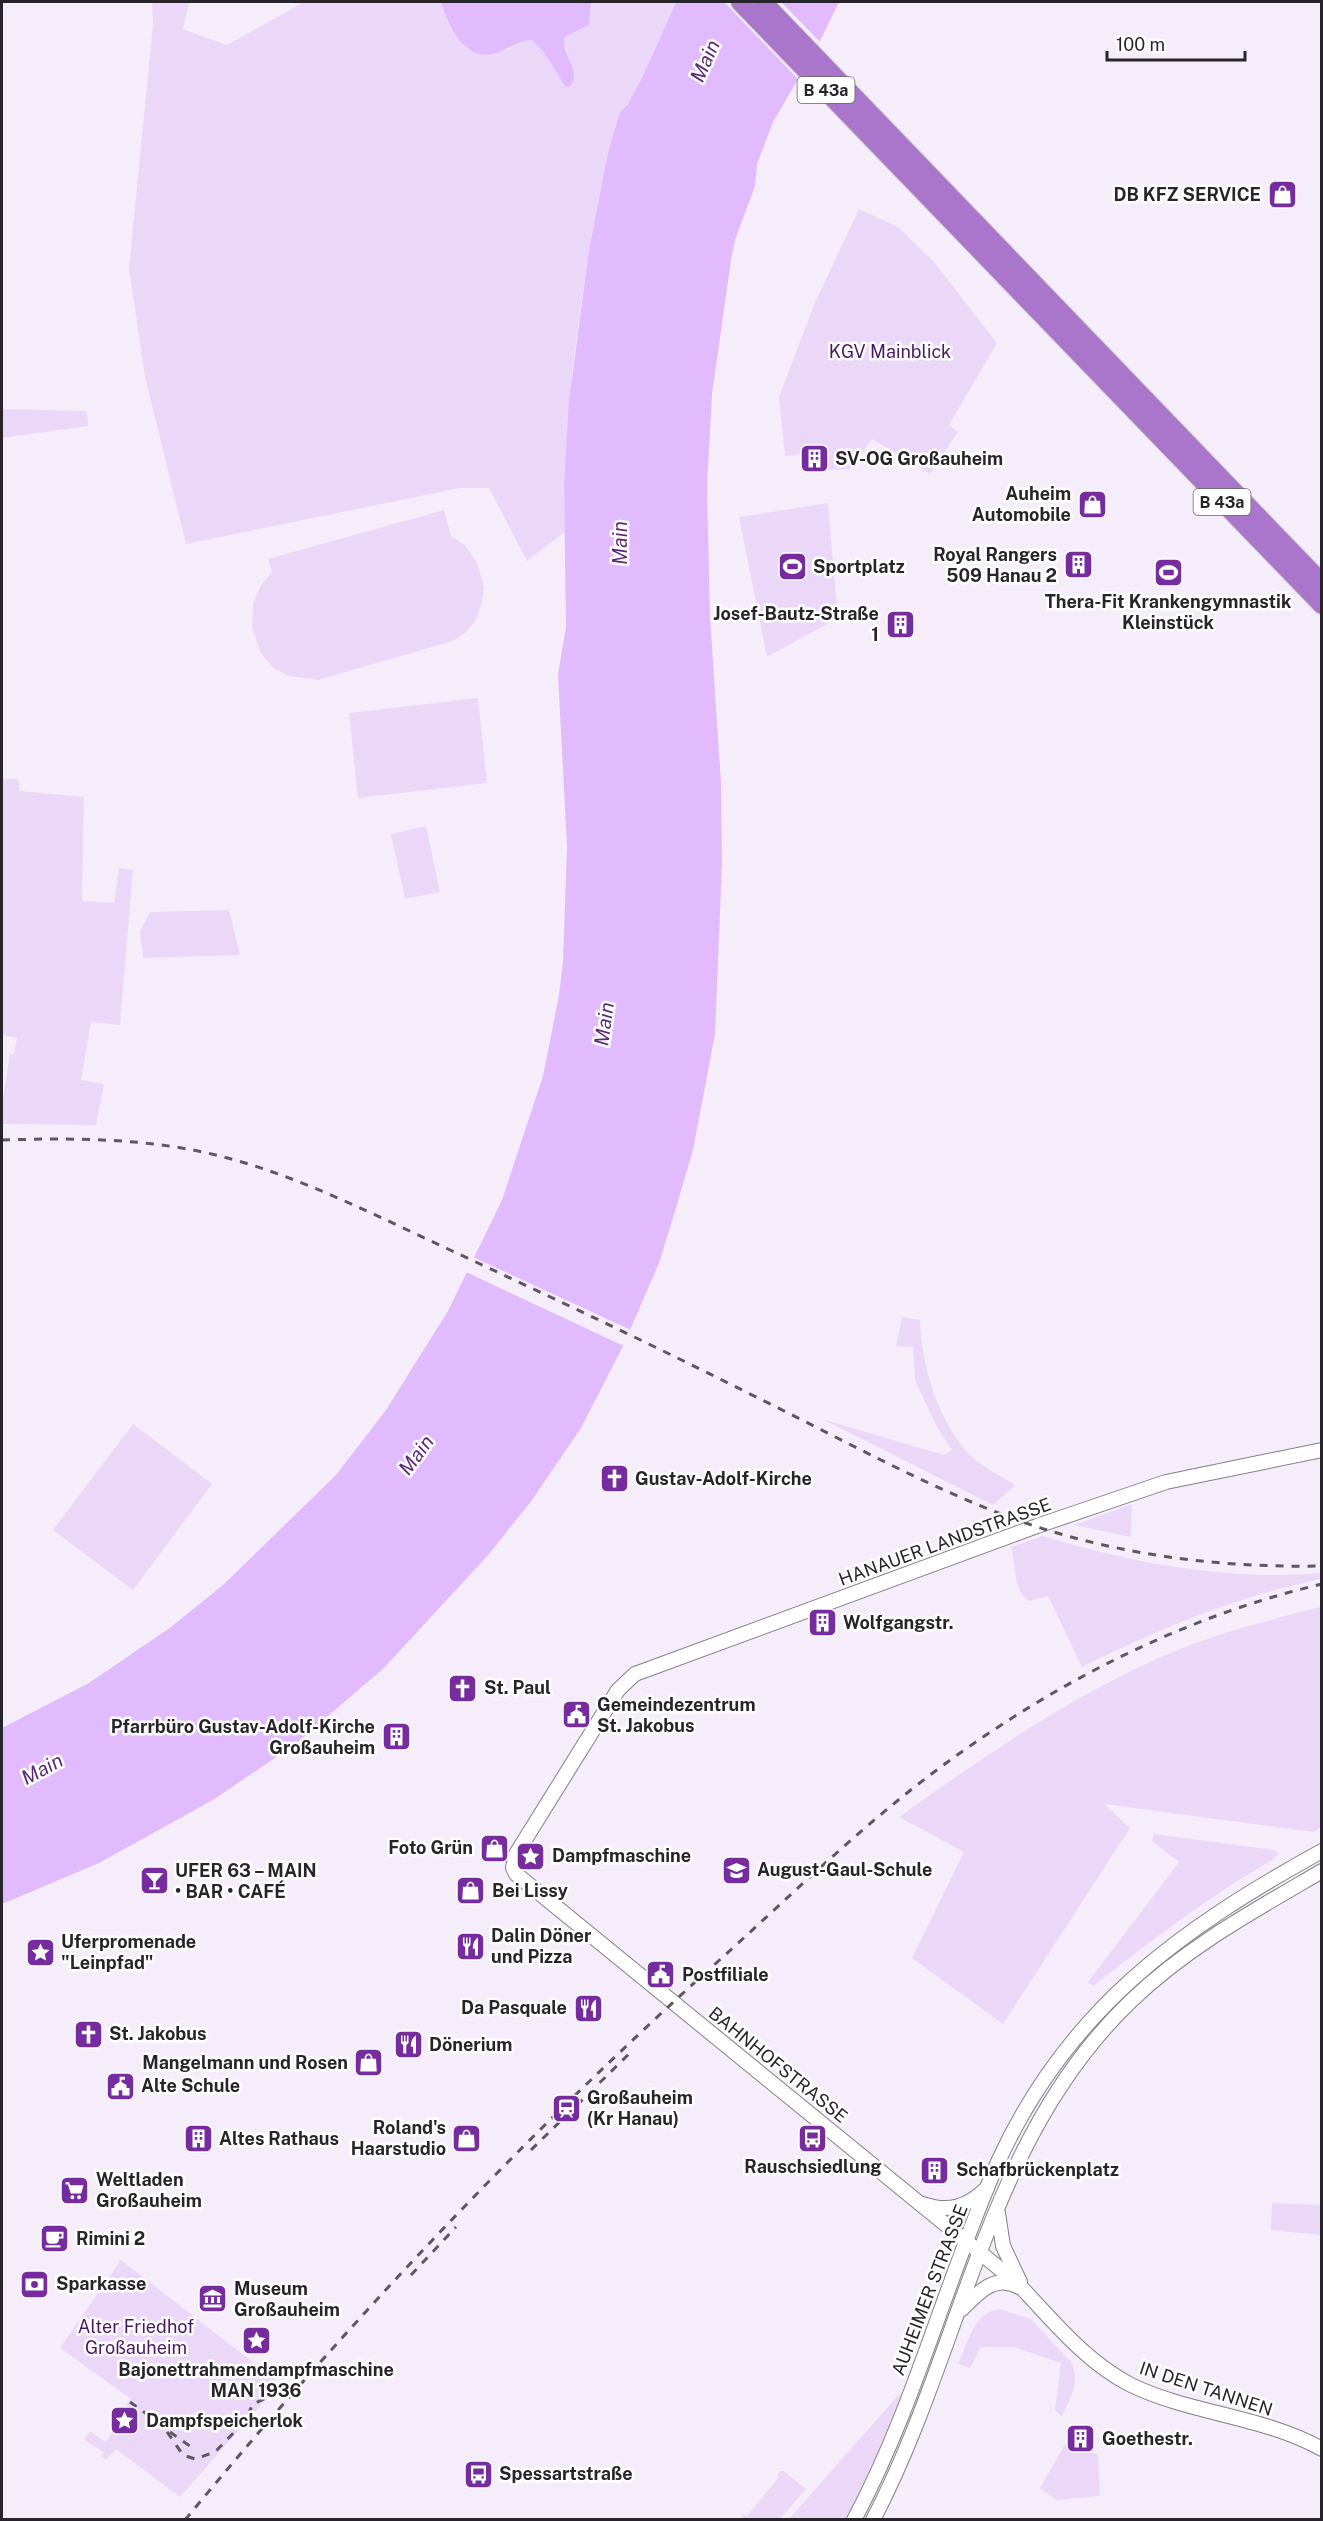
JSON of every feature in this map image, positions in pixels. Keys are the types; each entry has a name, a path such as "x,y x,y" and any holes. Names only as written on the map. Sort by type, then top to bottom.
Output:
{"highway":[{"name":"B 43a","path":"740,2 915,171"},
{"name":"B 43a","path":"763,2 915,171 1126,392 1322,605"},
{"name":"B 43a","path":"1126,392 1322,583"}],"street":[{"name":"HANAUER LANDSTRASSE","path":"513,1868 516,1854 604,1713 623,1683 635,1674 933,1564 1174,1480 1322,1450"},
{"name":"AUHEIMER STRASSE","path":"854,2520 899,2420 988,2187 1008,2142 1046,2078 1074,2038 1132,1976 1210,1917 1322,1851"},
{"name":"BAHNHOFSTRASSE","path":"513,1868 516,1874 980,2253"},
{"name":"AUHEIMER STRASSE","path":"873,2520 898,2470 1001,2197 1028,2139 1068,2074 1130,2001 1205,1941 1322,1871"},
{"path":"919,2203 933,2208 956,2208 972,2201 988,2187"},
{"path":"1001,2197 998,2220 1000,2239 1026,2292"},
{"name":"IN DEN TANNEN","path":"980,2253 1026,2292 1086,2355 1131,2385 1180,2403 1276,2431 1322,2449"},
{"path":"960,2310 981,2290 995,2283 1013,2284 1026,2292"}],"green space":[{"path":"152,2 189,2 183,29 227,45 304,2 441,2 453,31 466,46 474,51 484,54 496,53 532,40 572,83 574,74 564,42 565,37 589,25 591,2 676,2 642,78 628,104 620,112 608,152 589,250 573,363 564,483 565,532 527,561 489,488 460,488 186,544 145,377 129,268 153,24"},
{"name":"KGV Mainblick","path":"859,209 898,227 934,262 997,343 949,425 958,432 930,474 872,439 850,469 807,471 805,454 785,456 779,397 814,305"},
{"path":"2,409 87,411 88,426 2,438"},
{"name":"Sportplatz","path":"828,503 838,618 767,657 739,517"},
{"path":"444,510 451,536 465,545 477,563 484,587 476,620 465,633 453,641 318,680 289,676 274,668 261,654 252,628 253,604 261,585 272,572 268,559"},
{"path":"478,698 487,783 358,798 349,713"},
{"path":"2,779 18,779 20,791 84,797 82,901 114,903 119,868 133,870 120,1025 91,1022 81,1080 104,1084 96,1125 2,1124 2,1104 10,1054 14,1054 17,1038 2,1035"},
{"path":"426,826 440,892 405,899 391,834"},
{"path":"229,910 240,955 143,958 140,931 150,912"},
{"path":"902,1317 920,1320 928,1375 941,1411 960,1444 977,1461 1015,1485 993,1505 822,1419 944,1455 952,1450 937,1427 915,1380 913,1347 896,1346"},
{"path":"133,1424 212,1484 133,1590 53,1530"},
{"path":"1132,1504 1131,1537 1074,1525"},
{"path":"1043,1536 1111,1554 1181,1568 1251,1574 1321,1573 1321,1579 1259,1595 1199,1615 1082,1667 1048,1596 1029,1601 1018,1584 1011,1547"},
{"path":"1321,1607 1321,1827 1314,1832 1104,1804 1130,1828 1003,2024 912,1958 964,1852 899,1817 1022,1733 1118,1677 1172,1652 1214,1637"},
{"path":"1154,1834 1274,1850 1279,1853 1272,1860 1180,1920 1093,1986 1088,1982 1179,1862 1152,1841"},
{"path":"1272,2203 1321,2205 1321,2235 1271,2230"},
{"name":"Alter Friedhof Großauheim","path":"121,2260 276,2380 277,2387 180,2497 116,2449 106,2460 101,2456 104,2452 84,2440 90,2431 106,2442 126,2412 123,2410 131,2399 60,2348"},
{"path":"999,2309 1031,2319 1071,2362 1075,2383 1062,2417 1055,2410 1061,2363 1014,2347 981,2347 970,2368 958,2364 977,2323 983,2316"},
{"path":"903,2390 878,2455 848,2519 788,2520"},
{"path":"1067,2441 1082,2451 1098,2454 1100,2496 1056,2500 1040,2488"},
{"path":"780,2471 784,2471 806,2489 780,2519 742,2519 743,2514 747,2516 779,2477 777,2475"}],"water":[{"path":"441,2 591,2 589,25 565,37 564,43 573,70 573,82 569,87 565,86 543,51 532,40 518,43 497,53 485,55 475,52 459,40 448,21"},
{"name":"Main","path":"676,2 839,2 818,45 773,122 757,164 755,186 735,240 731,260 712,394 707,486 710,617 721,783 722,863 715,1034 693,1150 659,1263 624,1344 581,1428 532,1500 489,1554 384,1668 294,1745 213,1800 99,1863 2,1904 2,1728 89,1683 171,1627 223,1585 336,1475 386,1410 448,1311 502,1200 543,1076 563,962 567,847 558,674 566,627 564,483 569,401 589,250 608,152 620,112 628,104 642,78"}],"pier":[{"path":"724,2 781,2 822,44 799,80"},
{"path":"473,1257 633,1331 626,1347 466,1272"}],"railway":[{"path":"2,1140 125,1141 198,1151 263,1169 295,1180 388,1221 640,1340 912,1475 1009,1517 1085,1541 1163,1556 1242,1564 1322,1566"},
{"path":"185,2520 377,2299 512,2158 652,2022 900,1798 1004,1723 1046,1697 1134,1650 1227,1612 1322,1584"},
{"path":"531,2150 632,2051"},
{"path":"411,2275 456,2227"},
{"path":"130,2402 163,2426 183,2455 195,2459 215,2452 245,2421 253,2404 264,2399 275,2387"},
{"path":"121,2427 128,2416"},
{"path":"170,2432 194,2449"}],"place":[{"name":"DB KFZ SERVICE","path":"1282,195"},
{"name":"SV-OG Großauheim","path":"814,459"},
{"name":"Auheim Automobile","path":"1092,504"},
{"name":"Royal Rangers 509 Hanau 2","path":"1078,565"},
{"name":"Sportplatz","path":"792,567"},
{"name":"Thera-Fit Krankengymnastik Kleinstück","path":"1168,573"},
{"name":"Josef-Bautz-Straße 1","path":"900,624"},
{"name":"Gustav-Adolf-Kirche","path":"614,1479"},
{"name":"Wolfgangstr.","path":"822,1623"},
{"name":"St. Paul","path":"463,1688"},
{"name":"Gemeindezentrum St. Jakobus","path":"576,1715"},
{"name":"Pfarrbüro Gustav-Adolf-Kirche Großauheim","path":"396,1737"},
{"name":"Foto Grün","path":"494,1848"},
{"name":"Dampfmaschine","path":"531,1856"},
{"name":"August-Gaul-Schule","path":"736,1870"},
{"name":"UFER 63 – MAIN • BAR • CAFÉ","path":"154,1881"},
{"name":"Bei Lissy","path":"471,1891"},
{"name":"Dalin Döner und Pizza","path":"470,1946"},
{"name":"Uferpromenade \"Leinpfad\"","path":"40,1952"},
{"name":"Postfiliale","path":"661,1975"},
{"name":"Da Pasquale","path":"588,2008"},
{"name":"St. Jakobus","path":"88,2034"},
{"name":"Dönerium","path":"408,2045"},
{"name":"Mangelmann und Rosen","path":"369,2063"},
{"name":"Alte Schule","path":"120,2086"},
{"name":"Großauheim (Kr Hanau)","path":"566,2108"},
{"name":"Roland's Haarstudio","path":"467,2138"},
{"name":"Rauschsiedlung","path":"813,2138"},
{"name":"Altes Rathaus","path":"198,2139"},
{"name":"Schafbrückenplatz","path":"935,2170"},
{"name":"Weltladen Großauheim","path":"75,2190"},
{"name":"Rimini 2","path":"55,2239"},
{"name":"Sparkasse","path":"35,2284"},
{"name":"Museum Großauheim","path":"213,2299"},
{"name":"Bajonettrahmendampfmaschine MAN 1936","path":"256,2341"},
{"name":"Dampfspeicherlok","path":"125,2421"},
{"name":"Goethestr.","path":"1081,2439"},
{"name":"Spessartstraße","path":"478,2474"}]}
